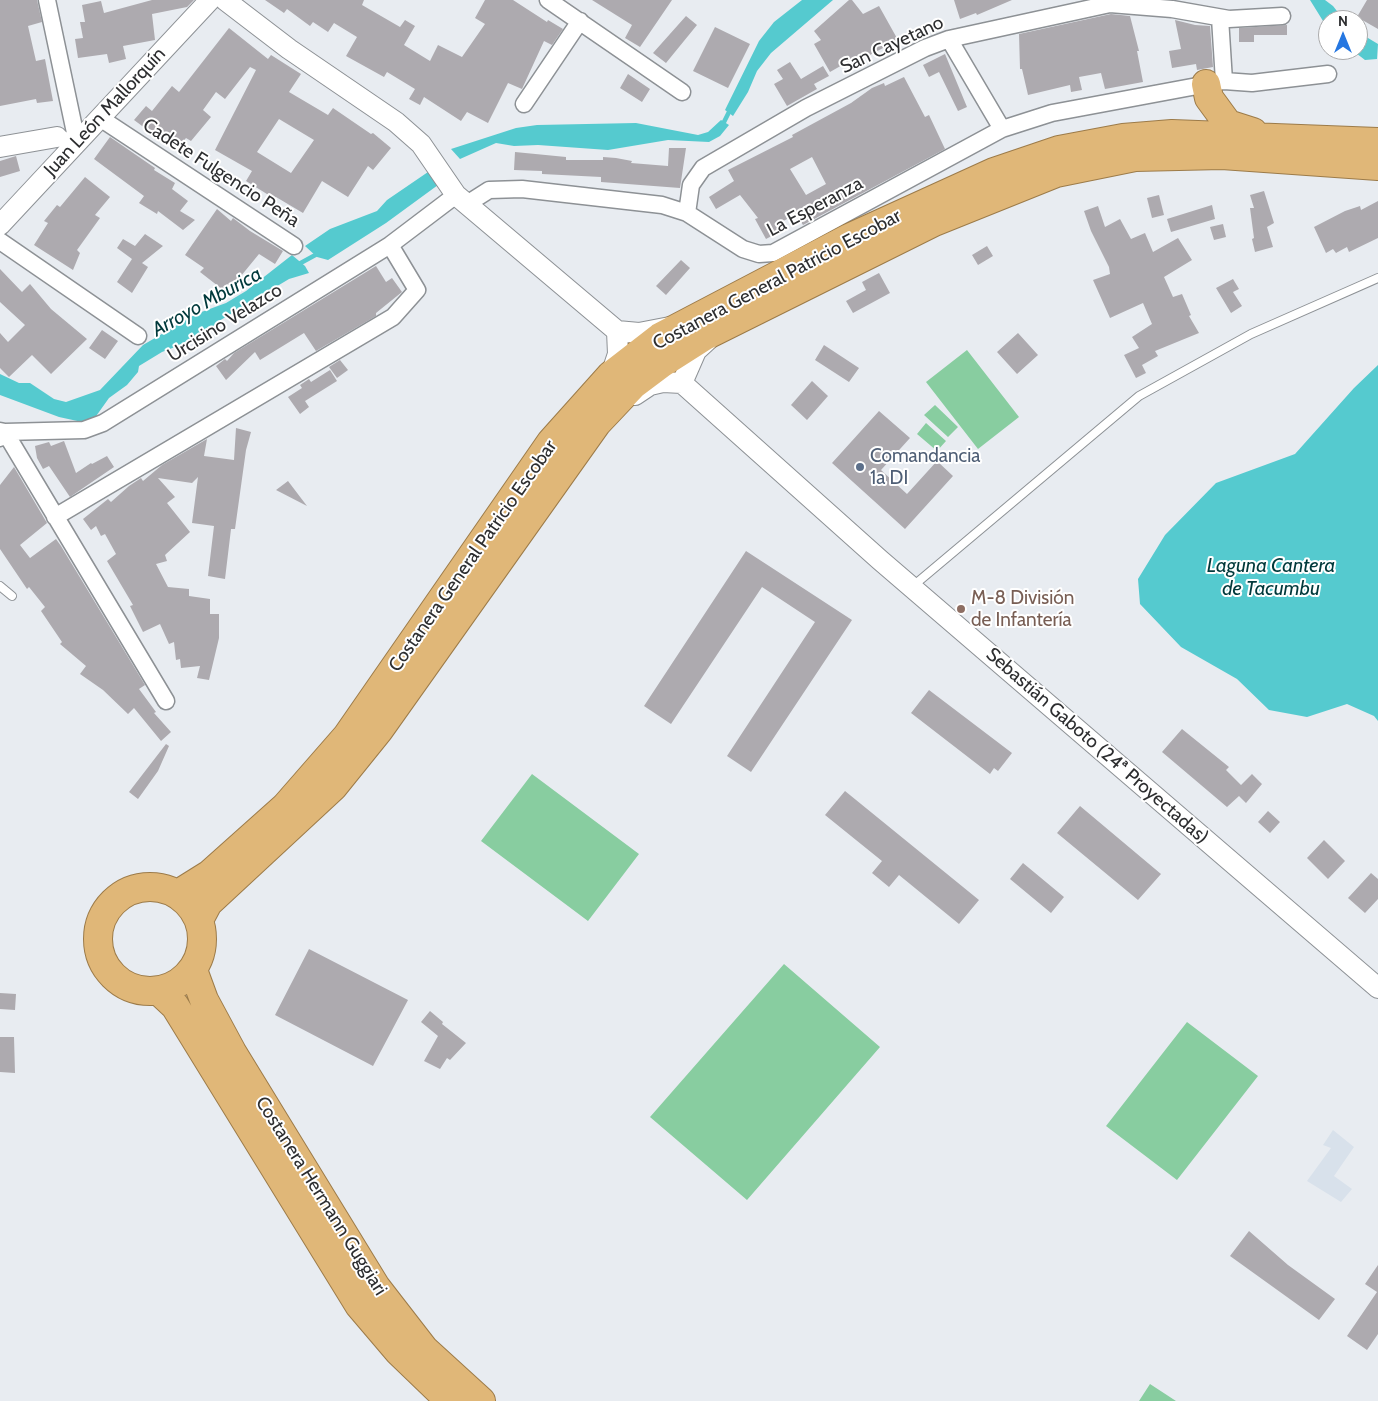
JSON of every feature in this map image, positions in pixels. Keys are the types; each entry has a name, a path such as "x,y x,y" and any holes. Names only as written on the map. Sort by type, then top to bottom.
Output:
{"highway":[{"path":"1215,82 1209,98 1228,124 1247,131 1284,137"},
{"name":"Costanera General Patricio Escobar","path":"178,894 210,874 285,807 347,736 551,442 611,376 660,337 858,234 994,172 1059,150 1123,138 1172,134 1378,142"},
{"name":"Costanera General Patricio Escobar","path":"199,920 208,903 333,787 373,737 597,423 633,385 661,364 726,325 934,222 1056,173 1135,157 1222,155 1378,166"},
{"path":"154,887 178,894 191,906 199,920 203,937 200,954 193,970 183,980 160,992 142,990 126,985 113,975 103,961 98,945 99,929 105,913 115,900 129,891 154,887"},
{"name":"Costanera Hermann Guggiari","path":"193,970 204,1000 232,1052 376,1287 424,1349 481,1401"},
{"name":"Costanera Hermann Guggiari","path":"160,992 174,1006 359,1306 399,1352 450,1401"}],"street":[{"path":"0,147 56,137 77,142 47,0"},
{"name":"Juan León Mallorquín","path":"0,224 210,0"},
{"path":"225,0 289,49 396,122 421,144 462,200 618,331 639,333 689,322"},
{"path":"548,0 574,12 682,92"},
{"name":"San Cayetano","path":"687,213 691,185 703,168 806,108 925,48 949,39 1110,4 1172,9 1220,18 1254,19 1282,16"},
{"path":"524,104 574,12"},
{"path":"1215,82 1220,18"},
{"path":"949,39 1002,128"},
{"name":"La Esperanza","path":"462,200 490,190 522,188 662,205 687,213 743,249 760,254 773,253 1002,128 1052,113 1215,82 1252,83 1328,74"},
{"name":"Cadete Fulgencio Peña","path":"100,118 294,246"},
{"name":"Urcisino Velazco","path":"2,434 84,430 103,422 462,200"},
{"path":"0,241 138,336"},
{"path":"55,517 393,317 417,290 390,244"},
{"path":"597,423 650,385 663,382 682,383 696,351 726,325"},
{"path":"611,376 618,354 618,331"},
{"name":"Sebastián Gaboto (24ª Proyectadas)","path":"682,383 913,586 1378,988"},
{"path":"2,434 55,517 166,701"}],"lane":[{"path":"1347,163 1378,173"},
{"path":"913,586 1139,396 1251,334 1378,278"},
{"path":"0,586 12,596"}],"shaded area":[{"path":"1333,1130 1354,1147 1334,1176 1352,1189 1341,1202 1307,1181 1331,1148 1323,1145"}],"green space":[{"path":"967,350 1019,417 978,449 926,382"},
{"path":"935,405 958,427 948,437 924,415"},
{"path":"926,423 946,441 937,451 917,434"},
{"path":"532,774 639,854 588,921 481,841"},
{"path":"784,964 880,1047 747,1200 650,1117"},
{"path":"1187,1022 1258,1076 1177,1180 1106,1126"},
{"path":"1150,1384 1176,1401 1139,1401"}],"water":[{"path":"802,0 833,0 771,53 757,71 748,92 733,116 725,110 759,41 774,22"},
{"path":"1310,0 1325,0 1336,10 1318,10 1318,13"},
{"path":"1368,38 1378,44 1377,59 1368,60"},
{"path":"721,120 729,125 720,136 709,142 668,140 608,150 538,145 514,146 496,143 460,159 451,149 516,128 537,125 636,123 698,135 708,132"},
{"path":"428,172 438,185 386,223 328,260 317,257 305,246 330,229 377,211 387,200"},
{"path":"292,255 305,266 309,273 289,279 219,321 201,337 162,352 139,366 138,372 127,385 109,398 94,419 82,422 59,417 0,395 0,374 19,383 30,383 54,399 66,402 100,390 143,345 196,314 226,303 246,291"},
{"name":"Laguna Cantera de Tacumbu","path":"1378,365 1378,721 1374,716 1347,704 1307,717 1269,710 1237,679 1181,647 1140,604 1138,579 1165,535 1216,483 1295,454 1354,388"}],"building":[{"path":"0,0 37,0 42,22 28,26 36,61 45,59 53,101 37,103 36,99 0,106"},
{"path":"152,0 194,0 187,7 152,14 155,40 123,46 126,59 109,63 107,54 78,58 75,39 83,38 80,22 85,22 82,5 101,1 104,13"},
{"path":"265,0 364,0 362,5 400,27 405,20 415,26 404,45 430,61 438,45 462,57 485,24 475,18 485,0 513,0 547,22 548,20 563,29 552,45 544,41 522,89 508,83 488,123 467,112 461,121 424,97 420,105 409,99 415,89 387,72 384,77 346,56 357,37 334,23 328,32 313,22 310,26 287,9 284,13"},
{"path":"592,0 672,0 640,47 625,38 632,25"},
{"path":"849,0 852,0 863,14 879,6 898,40 868,56 865,52 830,72 814,44 821,40 814,31"},
{"path":"954,0 1012,0 977,15 976,13 960,19"},
{"path":"1367,0 1378,0 1378,29 1368,23 1368,10 1361,10"},
{"path":"1111,14 1130,16 1139,51 1137,51 1143,82 1105,89 1101,73 1079,77 1082,90 1071,92 1070,85 1028,95 1022,69 1020,69 1019,34"},
{"path":"686,16 697,25 666,63 653,53"},
{"path":"1175,20 1195,25 1210,26 1213,67 1197,70 1196,64 1172,68 1169,51 1181,49"},
{"path":"1287,25 1287,35 1254,35 1254,42 1239,42 1239,28"},
{"path":"715,27 750,44 728,88 693,71"},
{"path":"229,28 268,59 271,55 301,74 289,92 328,115 333,108 371,134 373,133 391,148 373,170 368,166 348,197 322,181 303,213 246,181 252,171 215,150 256,70 250,67 225,99 216,92 203,110 211,117 191,141 186,138 180,145 158,127 153,134 134,120 146,106 152,111 172,86 179,92","holes":["279,119 314,140 291,173 257,152"]},
{"path":"945,54 967,107 958,111 939,72 929,77 923,65"},
{"path":"790,62 801,79 823,66 829,76 814,84 817,89 787,106 774,84 783,79 777,70"},
{"path":"628,74 650,89 642,102 620,88"},
{"path":"904,77 925,117 929,115 945,149 803,225 796,214 778,224 781,231 766,239 755,219 758,218 740,195 716,209 709,197 734,181 728,170 793,137 792,135 851,103 872,88 884,83 885,86","holes":["812,157 826,184 806,195 790,169"]},
{"path":"110,137 155,168 154,170 175,183 172,189 188,201 180,211 195,220 183,230 158,211 157,214 139,203 144,196 94,159"},
{"path":"669,148 686,148 680,188 601,182 601,177 542,174 542,171 514,170 515,152 566,157 566,160 603,160 603,157 632,161 631,163 668,166"},
{"path":"16,156 20,171 0,177 0,161"},
{"path":"85,177 110,197 95,215 100,218 77,250 80,253 73,270 34,245 48,223 44,221 57,205 60,207"},
{"path":"1264,191 1274,223 1267,227 1273,247 1255,252 1252,239 1254,238 1250,208 1254,208 1250,195"},
{"path":"1159,195 1164,215 1152,218 1147,198"},
{"path":"1378,201 1378,238 1349,252 1347,247 1336,253 1333,249 1326,253 1314,227 1345,211 1360,206 1361,210"},
{"path":"1212,205 1215,219 1171,232 1167,219"},
{"path":"1098,206 1105,227 1120,219 1131,239 1145,233 1153,252 1178,238 1192,260 1164,277 1173,297 1182,294 1191,315 1189,316 1199,333 1155,351 1158,356 1142,365 1146,373 1136,378 1124,355 1139,348 1132,337 1152,324 1143,303 1110,318 1093,280 1110,274 1109,267 1091,231 1084,211"},
{"path":"217,209 231,221 233,218 283,251 275,264 259,254 227,293 200,272 204,268 185,255"},
{"path":"1223,224 1226,237 1214,240 1210,227"},
{"path":"145,234 163,246 142,263 148,267 132,293 117,282 132,259 117,248 123,239 135,246"},
{"path":"987,246 993,256 978,265 972,255"},
{"path":"681,260 690,268 666,295 656,286"},
{"path":"376,266 386,282 392,278 402,292 376,313 376,316 316,351 304,333 260,360 255,352 226,380 216,366 225,359 227,361 234,353"},
{"path":"0,269 22,292 30,284 51,309 87,339 51,374 32,355 9,377 0,368 0,333 8,342 25,325 0,302"},
{"path":"879,273 890,293 853,313 846,301 866,290 862,282"},
{"path":"1233,279 1239,289 1233,292 1242,306 1231,313 1216,288"},
{"path":"102,330 118,341 105,359 89,348"},
{"path":"1018,333 1038,355 1017,374 997,352"},
{"path":"824,345 859,368 849,382 815,360"},
{"path":"340,360 348,370 337,378 329,367"},
{"path":"330,370 337,381 305,401 309,407 300,414 288,397 302,388 300,385 309,379 311,382"},
{"path":"812,381 828,396 807,420 791,405"},
{"name":"Comandancia 1a DI","path":"879,411 910,438 881,470 907,494 937,461 953,476 905,529 832,463"},
{"path":"236,428 251,432 246,450 235,529 231,529 225,579 208,576 214,526 192,523 198,477 192,483 158,478 175,497 167,503 190,532 165,555 167,561 156,564 168,587 189,589 189,596 210,599 210,614 219,614 219,638 209,680 197,678 200,666 181,668 180,659 176,660 174,642 169,644 160,624 143,632 130,606 133,605 107,561 116,554 105,534 101,536 96,526 91,530 83,519 108,499 111,502 141,478 143,481 162,465 207,439 204,456 234,460"},
{"path":"64,441 76,473 91,463 107,456 114,467 70,497 49,466 43,469 37,458 35,446 49,442 51,446"},
{"path":"14,467 47,523 20,545 30,558 56,539 145,685 139,689 156,712 154,713 171,732 161,741 134,708 128,714 103,690 80,674 86,666 60,644 62,642 41,611 45,607 29,587 27,589 0,549 0,485"},
{"path":"288,481 307,506 276,490"},
{"path":"746,551 852,620 751,772 727,756 815,622 762,587 671,724 644,706"},
{"path":"929,690 1012,753 998,771 994,768 990,774 911,713"},
{"path":"1182,729 1229,767 1226,770 1241,785 1252,774 1262,784 1246,803 1239,796 1227,807 1162,752"},
{"path":"166,744 169,746 158,771 138,799 129,792"},
{"path":"845,791 979,900 959,924 899,875 889,887 872,873 882,861 825,815"},
{"path":"1080,806 1161,874 1138,900 1057,833"},
{"path":"1268,811 1280,822 1270,833 1258,822"},
{"path":"1324,840 1345,861 1328,879 1307,858"},
{"path":"1023,863 1064,897 1051,913 1010,879"},
{"path":"1371,873 1378,879 1378,899 1365,913 1348,898"},
{"path":"309,949 408,1000 373,1066 275,1015"},
{"path":"0,993 16,994 15,1010 0,1009"},
{"path":"430,1011 443,1022 442,1024 466,1043 450,1060 447,1058 440,1069 424,1061 438,1036 421,1022"},
{"path":"0,1037 14,1037 15,1073 0,1072"},
{"path":"1249,1231 1288,1265 1335,1299 1319,1320 1230,1256"},
{"path":"1378,1265 1378,1334 1367,1350 1347,1336 1377,1292 1365,1284"}],"waterway":[{"name":"Arroyo Mburica","path":"722,126 731,108"},
{"name":"Arroyo Mburica","path":"297,265 319,253"}],"place":[{"name":"Comandancia 1a DI","path":"860,467"},
{"name":"M-8 División de Infantería","path":"961,609"}]}
